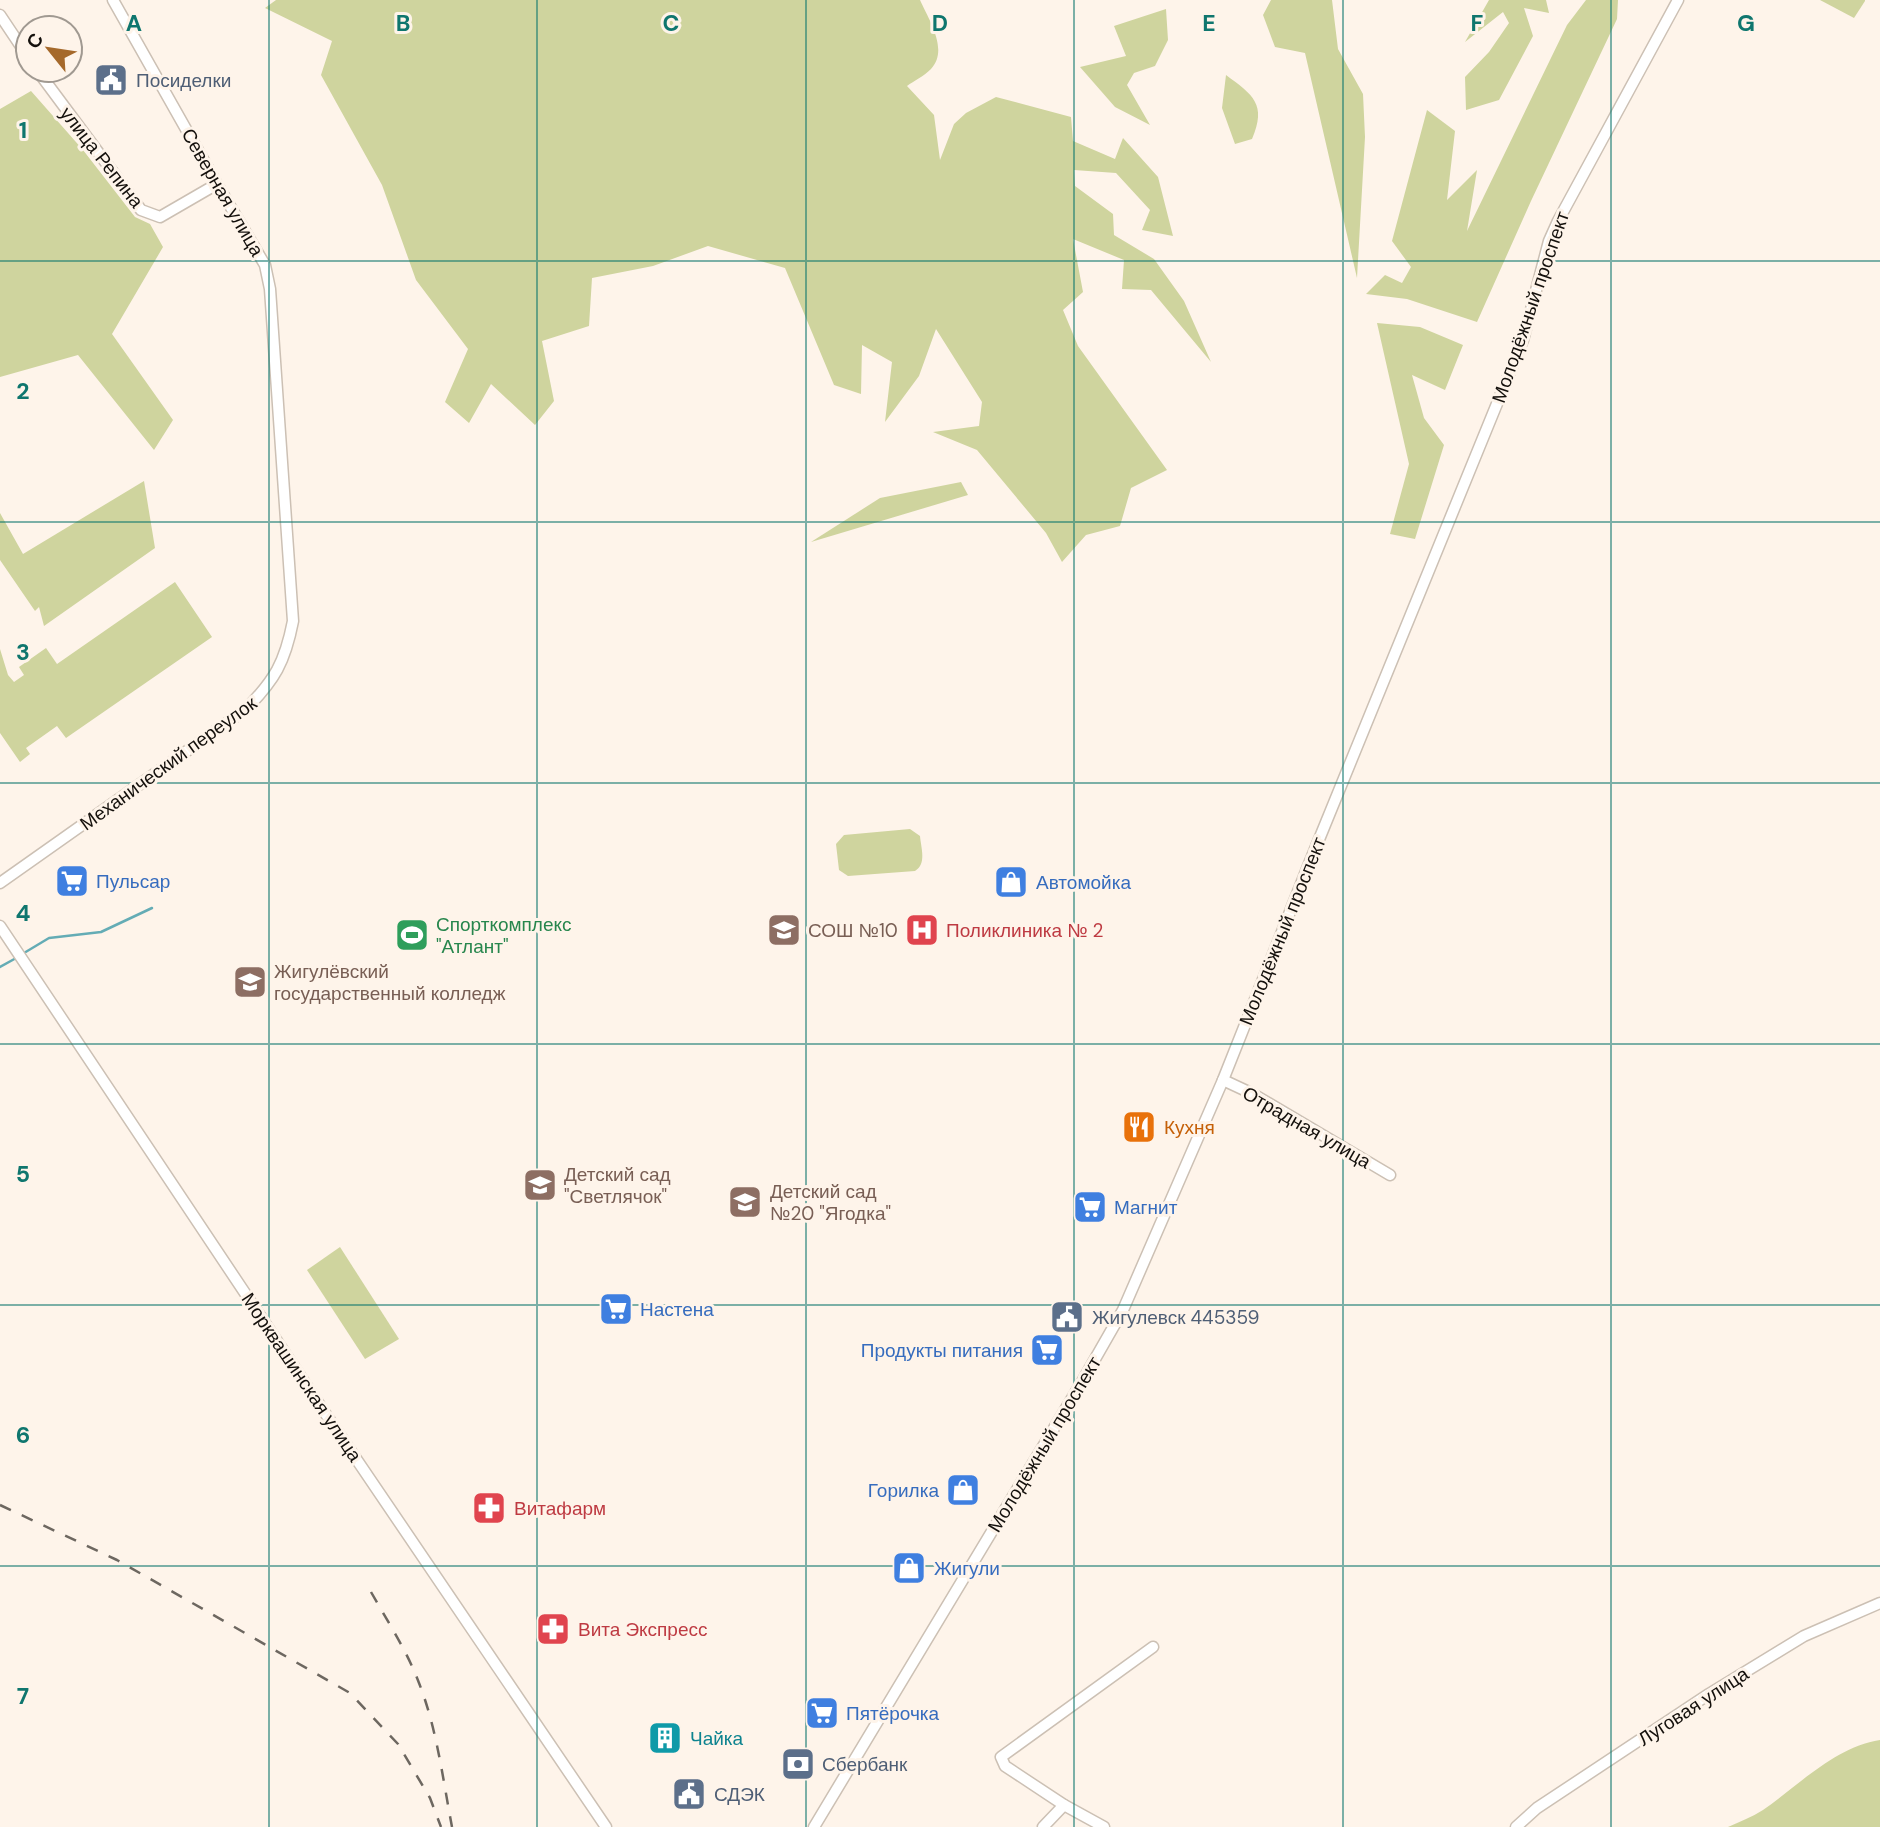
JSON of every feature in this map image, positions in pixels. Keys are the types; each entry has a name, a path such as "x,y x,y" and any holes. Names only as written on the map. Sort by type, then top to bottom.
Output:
{"street":[{"name":"Северная улица","path":"113,0 265,265 270,289 278,402"},
{"name":"Молодёжный проспект","path":"814,1827 1112,1332 1223,1080 1308,864 1523,340 1549,241 1574,189 1678,0"},
{"path":"0,15 14,36"},
{"name":"улица Репина","path":"47,84 141,210 160,217 217,184"},
{"name":"Механический переулок","path":"0,883 245,710 262,693 280,666 293,621 278,402"},
{"name":"Морквашинская улица","path":"0,926 323,1410 606,1827"},
{"name":"Отрадная улица","path":"1223,1080 1253,1094 1390,1175"},
{"name":"Луговая улица","path":"1516,1827 1537,1808 1709,1694 1804,1636 1880,1603"},
{"path":"1104,1827 1064,1805 1005,1766 1001,1757 1153,1647"},
{"path":"1043,1827 1064,1805"}],"green space":[{"path":"276,0 920,0 936,35 938,53 931,69 907,86 934,115 940,160 954,124 966,113 996,97 1071,117 1073,141 1115,159 1123,138 1158,177 1173,236 1142,230 1150,210 1116,173 1074,170 1075,186 1113,214 1114,235 1154,259 1184,301 1211,362 1151,290 1122,289 1124,260 1073,239 1083,292 1063,310 1078,346 1167,470 1131,488 1120,526 1086,535 1062,562 1046,533 977,450 933,432 979,426 982,402 936,329 919,376 885,422 892,362 862,345 861,394 834,385 785,268 708,246 653,266 592,278 589,326 542,341 554,401 535,425 491,384 469,423 445,402 468,349 416,280 382,185 321,75 332,41 265,8"},
{"path":"1271,0 1332,0 1338,49 1363,94 1365,137 1357,278 1305,53 1275,47 1263,15"},
{"path":"1489,0 1546,0 1549,13 1524,8 1533,36 1499,100 1466,110 1465,77 1489,52 1509,23 1503,12 1465,42"},
{"path":"1586,0 1618,0 1617,19 1477,322 1407,299 1366,294 1385,275 1402,283 1411,267 1392,241 1427,110 1455,131 1447,200 1477,170 1467,231 1567,25"},
{"path":"1820,0 1865,0 1865,1 1854,18"},
{"path":"1166,9 1168,40 1155,66 1134,73 1127,85 1150,125 1115,107 1080,67 1126,56 1114,26"},
{"path":"1226,75 1250,95 1257,109 1258,117 1252,139 1235,144 1222,108"},
{"path":"31,91 83,150 135,217 150,224 163,247 112,334 173,420 154,450 78,355 0,377 0,109"},
{"path":"1377,323 1420,327 1463,345 1445,390 1412,375 1424,418 1444,445 1415,539 1390,534 1409,464"},
{"path":"144,481 155,548 44,626 39,607 35,611 0,560 0,513 23,554"},
{"path":"961,482 968,495 811,542 880,498"},
{"path":"175,582 212,637 66,738 57,726 26,748 30,754 20,762 0,733 0,649 8,675 14,682 24,675 19,667 46,648 57,664"},
{"path":"910,829 920,836 922,851 921,864 915,871 848,876 839,870 836,844 844,835"},
{"path":"340,1247 399,1339 365,1359 307,1270"},
{"path":"1880,1740 1880,1827 1728,1827 1763,1810 1818,1768 1848,1750"}],"waterway":[{"path":"24,953 49,938 101,932 152,908"},
{"path":"0,967 18,957"}],"railway":[{"path":"0,1505 117,1560 350,1693 398,1744 430,1798 441,1827"},
{"path":"371,1592 409,1660 425,1700 439,1755 452,1827"}],"place":[{"name":"Посиделки","path":"111,80"},
{"name":"Пульсар","path":"72,881"},
{"name":"Автомойка","path":"1011,882"},
{"name":"СОШ №10","path":"784,930"},
{"name":"Поликлиника № 2","path":"922,930"},
{"name":"Спорткомплекс \"Атлант\"","path":"412,935"},
{"name":"Жигулёвский государственный колледж","path":"250,982"},
{"name":"Кухня","path":"1139,1127"},
{"name":"Детский сад \"Светлячок\"","path":"540,1185"},
{"name":"Детский сад №20 \"Ягодка\"","path":"745,1202"},
{"name":"Магнит","path":"1090,1207"},
{"name":"Настена","path":"616,1309"},
{"name":"Жигулевск 445359","path":"1067,1317"},
{"name":"Продукты питания","path":"1047,1350"},
{"name":"Горилка","path":"963,1490"},
{"name":"Витафарм","path":"489,1508"},
{"name":"Жигули","path":"909,1568"},
{"name":"Вита Экспресс","path":"553,1629"},
{"name":"Пятёрочка","path":"822,1713"},
{"name":"Чайка","path":"665,1738"},
{"name":"Сбербанк","path":"798,1764"},
{"name":"СДЭК","path":"689,1794"}]}
